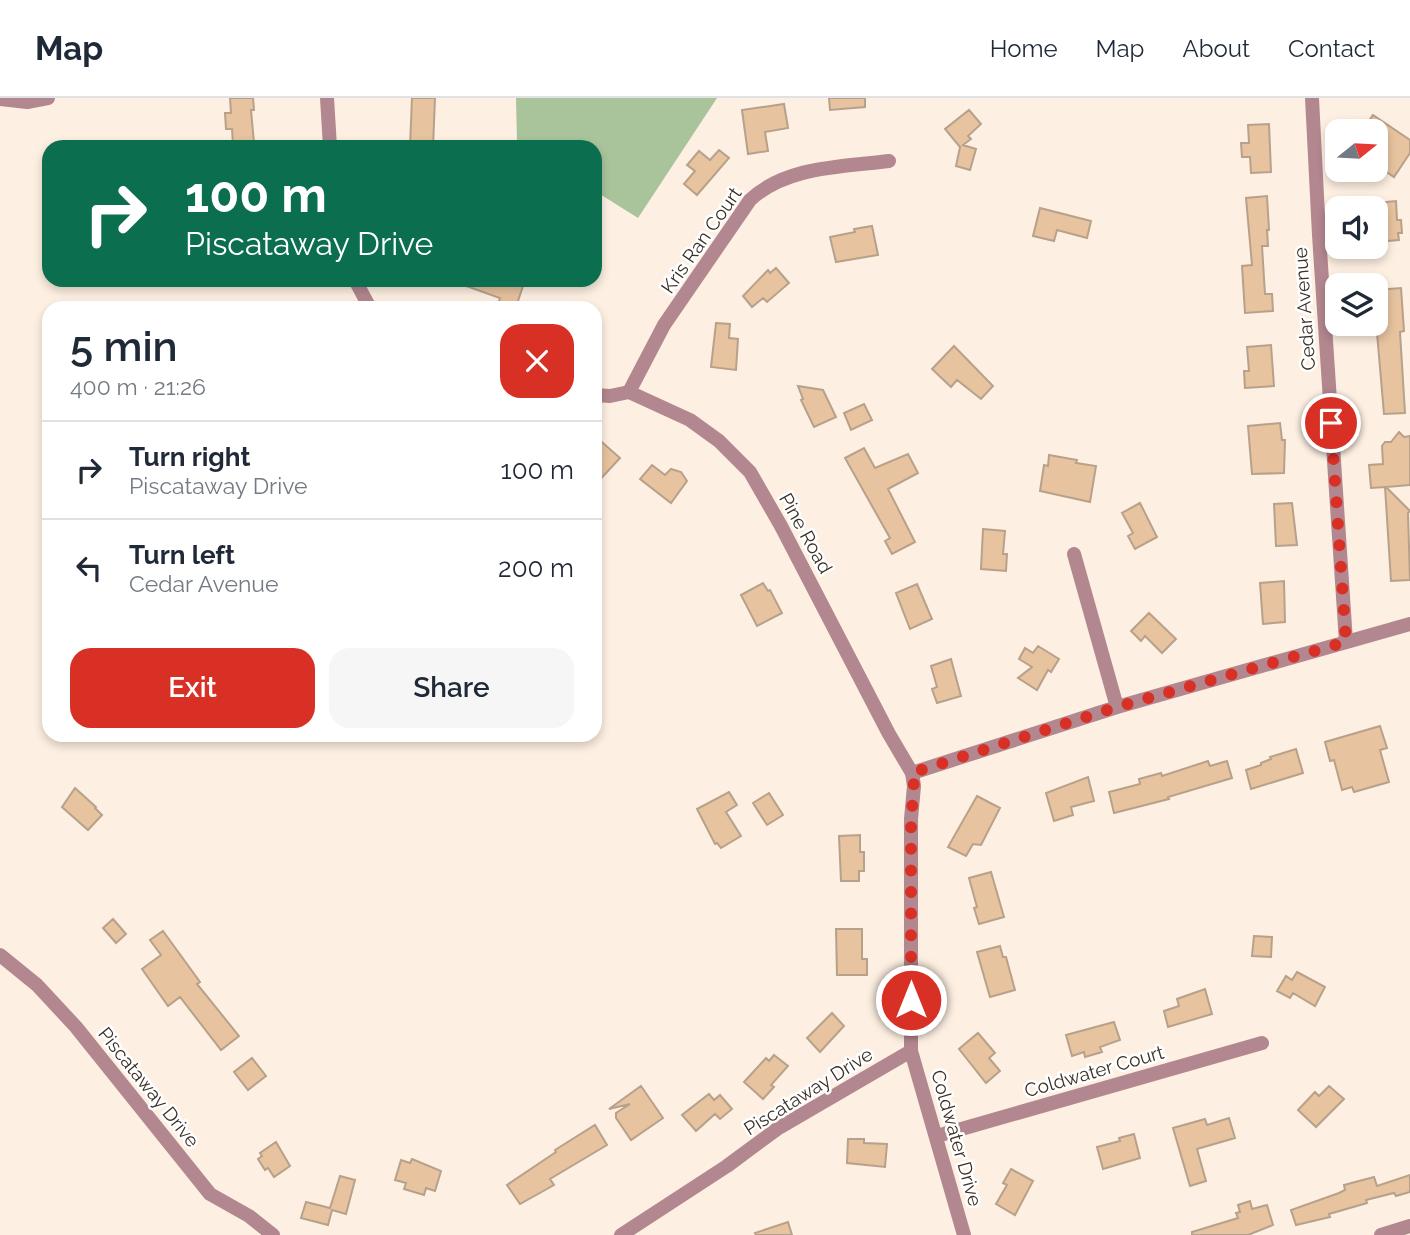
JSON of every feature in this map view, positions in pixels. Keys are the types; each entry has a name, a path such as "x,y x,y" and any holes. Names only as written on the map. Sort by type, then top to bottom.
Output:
{"street":[{"path":"0,99 27,102 48,98"},
{"path":"327,98 330,140"},
{"name":"Cedar Avenue","path":"1312,98 1319,249 1346,642"},
{"name":"Kris Ran Court","path":"629,392 664,325 750,200 762,188 798,173 889,161"},
{"name":"Pine Road","path":"602,395 629,392 690,420 719,441 750,472 912,773"},
{"path":"1074,554 1117,707"},
{"path":"911,1051 912,773 1117,707 1410,624"},
{"name":"Piscataway Drive","path":"0,955 37,985 76,1027 210,1194 248,1216 273,1235"},
{"name":"Coldwater Court","path":"937,1136 1262,1043"},
{"name":"Coldwater Drive","path":"911,1051 964,1235"},
{"name":"Piscataway Drive","path":"621,1235 727,1166 777,1129 911,1051"},
{"path":"1381,1235 1410,1226"}],"green space":[{"path":"516,98 717,98 638,218 602,195 602,140 517,140"}],"building":[{"path":"230,98 253,98 254,110 251,110 254,140 233,140 232,129 226,129 225,113 231,113"},
{"path":"412,98 435,98 433,140 410,140"},
{"path":"829,98 865,98 865,107 830,110"},
{"path":"784,104 788,128 765,132 768,151 748,154 742,110"},
{"path":"969,110 981,124 968,136 971,139 963,145 976,149 970,170 956,166 960,147 945,129"},
{"path":"1269,124 1271,172 1251,173 1250,157 1242,157 1241,143 1249,143 1248,125"},
{"path":"1388,125 1410,140 1410,153 1394,177 1388,173"},
{"path":"719,150 729,158 697,195 684,184 695,171 687,165 699,151 710,160"},
{"path":"1267,196 1268,246 1262,246 1265,294 1272,294 1273,311 1245,313 1242,266 1252,265 1246,198"},
{"path":"1396,201 1397,220 1401,220 1402,233 1398,233 1399,240 1388,241 1388,202"},
{"path":"1040,208 1091,221 1087,238 1057,230 1054,241 1033,236"},
{"path":"872,226 878,255 836,262 830,237"},
{"path":"776,268 789,283 767,302 763,298 752,307 743,296 768,270 770,273"},
{"path":"469,287 523,287 518,301 499,301 500,298"},
{"path":"1401,288 1404,331 1400,332 1405,413 1384,414 1377,336 1388,336 1388,289"},
{"path":"716,323 730,324 729,338 738,339 736,370 711,367"},
{"path":"1271,345 1274,386 1245,388 1244,371 1249,371 1247,347"},
{"path":"954,346 993,386 981,399 957,380 951,387 932,369"},
{"path":"798,386 823,390 836,417 814,427 801,400 803,399"},
{"path":"864,404 872,420 851,430 844,413"},
{"path":"1280,423 1282,440 1285,440 1284,473 1252,474 1248,426"},
{"path":"1399,432 1404,437 1410,436 1410,485 1386,487 1410,511 1410,580 1391,581 1385,487 1371,488 1369,465 1383,464 1382,446 1385,442 1391,442"},
{"path":"602,442 620,458 602,477"},
{"path":"864,448 875,468 908,454 918,473 888,489 915,542 892,554 885,541 890,538 845,458"},
{"path":"1049,455 1096,466 1090,502 1040,491 1044,465 1048,466"},
{"path":"652,465 665,475 671,469 681,472 687,481 671,503 640,479"},
{"path":"1140,503 1157,537 1135,549 1128,536 1133,533 1122,513"},
{"path":"1292,503 1297,545 1276,546 1274,504"},
{"path":"983,529 1005,531 1003,554 1007,554 1006,571 981,569"},
{"path":"1284,581 1285,622 1263,624 1260,583"},
{"path":"763,583 768,591 770,590 782,613 757,626 741,595"},
{"path":"917,584 932,619 910,629 896,593"},
{"path":"1149,613 1176,639 1162,653 1145,636 1141,641 1131,631"},
{"path":"1038,646 1059,659 1051,672 1048,670 1037,690 1018,678 1032,667 1019,659 1025,648 1033,653"},
{"path":"951,659 961,696 937,703 932,689 937,687 931,666"},
{"path":"1380,726 1387,748 1380,750 1389,782 1354,792 1352,787 1342,790 1334,760 1330,761 1325,742"},
{"path":"1296,749 1303,773 1251,789 1246,770 1261,765 1271,759 1270,757"},
{"path":"1208,761 1210,766 1227,761 1232,778 1168,797 1169,799 1114,813 1109,792 1140,784 1139,779 1161,773 1162,776"},
{"path":"1088,777 1094,801 1071,807 1073,815 1054,821 1046,793"},
{"path":"75,788 102,815 88,830 62,807"},
{"path":"729,792 737,805 726,812 741,836 721,848 715,844 697,809"},
{"path":"769,793 783,815 767,825 753,803"},
{"path":"977,796 1000,808 981,845 973,844 966,856 948,847"},
{"path":"860,835 864,871 859,871 859,881 841,881 839,836"},
{"path":"991,872 1004,917 979,924 969,878"},
{"path":"113,919 126,934 116,943 103,928"},
{"path":"836,929 862,929 862,959 867,959 867,975 837,975"},
{"path":"163,931 200,982 197,984 239,1036 221,1050 180,997 168,1006 142,969 161,955 150,940"},
{"path":"1254,936 1272,937 1271,957 1252,956"},
{"path":"1000,946 1003,957 1006,957 1015,990 990,997 977,952"},
{"path":"1297,972 1325,987 1315,1006 1293,993 1290,998 1277,991 1286,976 1292,980"},
{"path":"1205,989 1212,1014 1168,1027 1164,1011 1179,1006 1177,999"},
{"path":"832,1013 844,1026 820,1052 807,1038"},
{"path":"1114,1022 1120,1040 1100,1047 1102,1052 1085,1057 1084,1052 1072,1056 1066,1035"},
{"path":"978,1033 995,1053 989,1058 1000,1071 986,1083 959,1049"},
{"path":"774,1055 788,1066 763,1099 744,1082 766,1058 769,1061"},
{"path":"252,1058 266,1076 248,1090 234,1072"},
{"path":"641,1086 663,1118 631,1140 616,1118 616,1113 630,1104 609,1109"},
{"path":"1329,1086 1344,1099 1316,1127 1298,1110 1315,1092 1319,1096"},
{"path":"709,1094 714,1100 720,1095 732,1109 720,1119 715,1114 696,1131 682,1115"},
{"path":"1229,1118 1235,1138 1197,1149 1206,1181 1190,1186 1173,1128 1205,1119 1207,1125"},
{"path":"595,1125 607,1145 550,1179 554,1185 520,1204 507,1185"},
{"path":"1134,1134 1140,1158 1103,1169 1097,1147"},
{"path":"848,1139 887,1144 885,1167 847,1163"},
{"path":"276,1142 290,1166 274,1177 258,1159 262,1156 260,1153"},
{"path":"412,1159 441,1171 435,1191 426,1188 424,1195 404,1189 406,1183 395,1180 401,1160 410,1163"},
{"path":"1011,1169 1033,1181 1015,1215 996,1204 1007,1185 1003,1183"},
{"path":"1410,1175 1410,1192 1366,1200 1367,1203 1329,1214 1330,1217 1296,1225 1291,1210 1339,1193 1345,1190 1344,1185 1374,1177 1377,1186"},
{"path":"340,1176 355,1180 346,1214 332,1210 328,1225 301,1218 306,1202 330,1208"},
{"path":"1250,1201 1252,1209 1267,1205 1273,1225 1248,1235 1192,1235 1192,1232 1238,1218 1238,1205"},
{"path":"788,1222 792,1235 755,1233"}],"route":[{"path":"911,1000 912,773 1117,707 1346,642 1331,423"}]}
